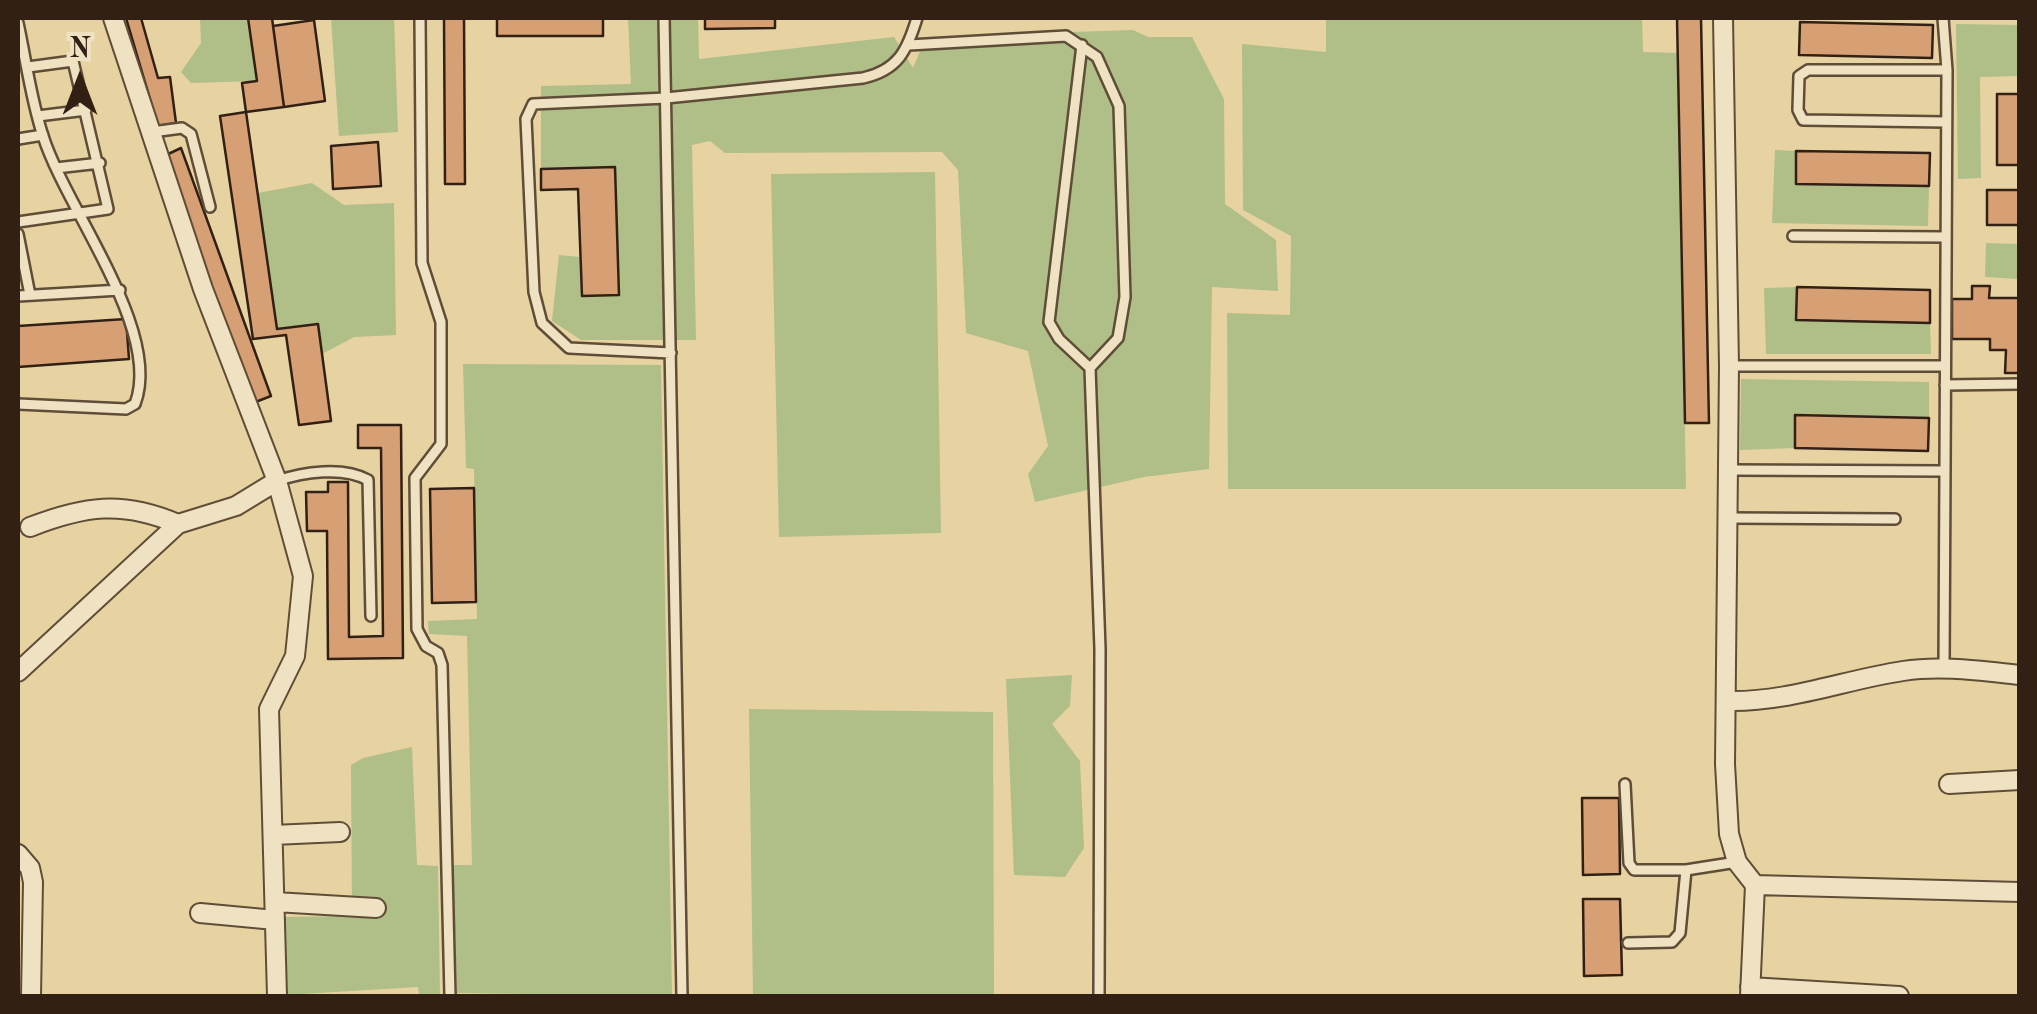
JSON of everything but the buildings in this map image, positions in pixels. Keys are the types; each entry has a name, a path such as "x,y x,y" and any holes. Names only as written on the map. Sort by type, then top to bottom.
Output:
{"street":[{"path":"113,18 203,289 278,481 303,576 295,656 269,709 277,996"},
{"path":"1723,18 1730,470 1726,701 1729,834 1737,862 1756,886 1750,992 1899,996"},
{"path":"18,672 178,524 236,506 278,481"},
{"path":"30,528 74,510 105,508 136,510 178,524"},
{"path":"1726,701 1766,700 1904,671 1944,668 2020,675"},
{"path":"1948,784 2020,780"},
{"path":"273,835 340,832"},
{"path":"18,854 30,868 34,882 31,996"},
{"path":"1756,886 2020,892"},
{"path":"200,914 376,908"}],"lane":[{"path":"420,18 422,262 442,322 441,444 416,478 418,629 426,646 438,652 442,664 450,996"},
{"path":"664,18 682,996"},
{"path":"671,353 569,348 542,323 534,292 526,119 533,104 555,99 666,98 863,78 886,72 909,45 916,18"},
{"path":"1943,18 1947,70 1944,668"},
{"path":"18,24 43,136 75,213 120,290 143,375 135,404 126,409 18,404"},
{"path":"909,45 1066,36 1098,57 1119,106 1125,297 1118,338 1090,368"},
{"path":"1082,45 1049,322 1059,339 1090,368 1100,649 1099,996"},
{"path":"18,222 108,209 73,61 24,61"},
{"path":"1946,122 1803,120 1798,110 1799,76 1808,70 1947,70"},
{"path":"38,116 86,110"},
{"path":"151,132 182,128 191,134 210,208"},
{"path":"18,139 43,136"},
{"path":"56,168 100,163"},
{"path":"18,234 30,295"},
{"path":"1793,236 1946,238"},
{"path":"18,296 120,290"},
{"path":"1729,366 1945,366"},
{"path":"1945,385 2020,384"},
{"path":"1730,470 1945,470"},
{"path":"278,481 298,474 345,474 368,480 370,616"},
{"path":"1729,518 1895,519"},
{"path":"1625,784 1629,863 1634,870 1686,870 1737,862"},
{"path":"1628,944 1672,942 1680,933 1686,870"}],"green space":[{"path":"200,18 248,18 257,81 191,83 181,72 201,43"},
{"path":"331,18 394,18 398,132 339,136"},
{"path":"628,18 698,18 699,59 894,37 913,68 926,37 1133,30 1148,37 1192,37 1224,99 1225,204 1276,240 1278,291 1212,287 1209,469 1144,477 1035,502 1028,474 1048,446 1028,351 966,333 958,170 942,152 725,153 710,141 692,145 696,340 581,340 552,321 559,255 580,257 582,296 619,295 614,167 541,169 541,86 631,84"},
{"path":"1326,18 1642,18 1643,52 1678,53 1686,489 1228,489 1227,313 1290,315 1291,236 1243,210 1242,44 1326,52"},
{"path":"1956,24 2019,25 2019,76 1980,77 1981,178 1958,179"},
{"path":"1775,150 1796,151 1796,184 1929,186 1928,226 1772,223"},
{"path":"935,172 941,533 779,537 771,174"},
{"path":"312,183 344,205 394,203 396,335 354,337 322,354 277,329 258,193"},
{"path":"1986,243 2019,244 2019,279 1985,277"},
{"path":"1797,287 1796,319 1930,323 1931,354 1766,354 1764,288"},
{"path":"463,364 661,365 672,996 457,993 453,865 472,865 467,636 429,634 428,621 477,619 474,469 466,468"},
{"path":"1741,379 1929,382 1929,418 1795,416 1795,448 1740,450"},
{"path":"1072,675 1070,706 1052,724 1080,761 1084,848 1065,877 1014,875 1006,679"},
{"path":"749,709 993,712 994,996 753,996"},
{"path":"412,747 417,865 438,866 440,996 419,996 418,987 285,995 283,917 352,916 351,765 363,758"}]}
